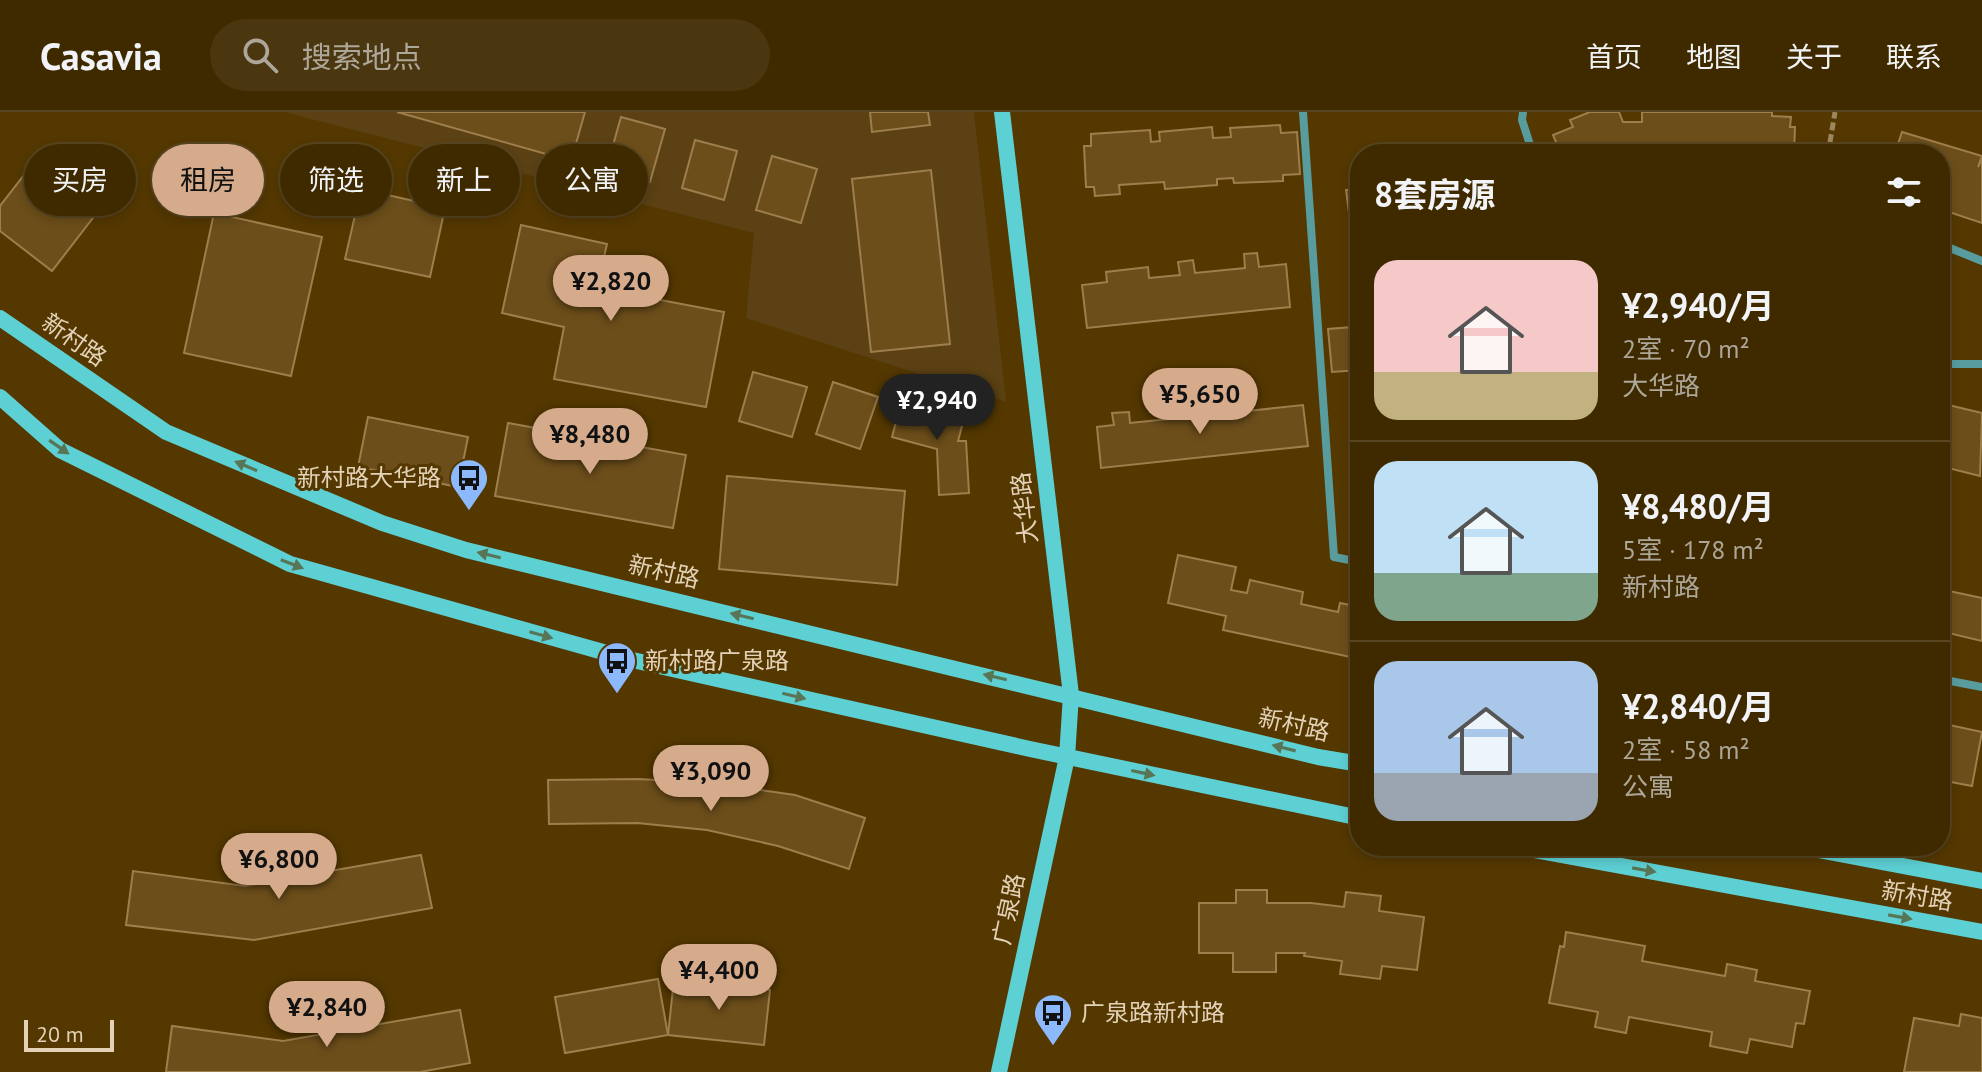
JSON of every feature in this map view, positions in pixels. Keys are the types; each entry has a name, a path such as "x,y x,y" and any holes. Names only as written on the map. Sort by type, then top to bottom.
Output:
{"main road":[{"name":"大华路","path":"1002,112 1071,695 1067,757"},
{"name":"新村路","path":"0,318 166,432 382,523 466,550 1350,762"},
{"path":"0,397 60,450 290,564 628,659 1067,757 1350,816"},
{"name":"广泉路","path":"999,1072 1067,757"},
{"name":"新村路","path":"1567,856 1982,932"},
{"name":"新村路","path":"1850,856 1982,881"}],"street":[{"path":"1303,112 1334,557 1350,560"},
{"path":"1523,112 1522,120 1530,144"},
{"path":"1950,248 1982,261"},
{"path":"1950,364 1982,364"},
{"path":"1950,681 1982,687"}],"path":[{"path":"1830,144 1835,112"}],"shaded area":[{"path":"284,112 974,112 1006,402 746,318 754,233 648,206 648,144 536,144 536,177 520,173 520,144 408,144"}],"building":[{"path":"397,112 585,112 576,144 536,144 536,151 520,147 520,144"},
{"path":"870,112 928,112 930,125 872,132"},
{"path":"1590,112 1619,112 1623,122 1642,122 1642,112 1772,112 1772,116 1791,117 1790,127 1795,127 1794,144 1557,144 1553,135 1573,127 1570,120"},
{"path":"621,117 665,129 650,182 648,144 613,144"},
{"path":"1280,125 1281,133 1297,132 1300,174 1283,175 1283,181 1234,183 1233,178 1217,179 1217,185 1165,189 1164,182 1119,185 1120,194 1095,196 1094,187 1086,187 1084,146 1091,146 1091,134 1150,130 1151,142 1160,141 1159,132 1212,127 1213,138 1231,137 1230,128"},
{"path":"1902,132 1942,144 1898,144"},
{"path":"695,140 737,151 724,200 682,188"},
{"path":"1950,146 1982,156 1978,167 1982,159 1982,223 1950,212"},
{"path":"772,156 817,169 801,223 756,210"},
{"path":"931,170 950,344 871,352 852,179"},
{"path":"24,175 24,216 94,216 52,271 0,231 0,206"},
{"path":"1346,190 1350,190 1350,220"},
{"path":"392,196 408,200 408,216 443,216 430,277 345,259 355,216 392,216"},
{"path":"213,216 228,216 322,237 291,376 184,353"},
{"path":"521,225 607,244 597,288 724,312 706,407 554,379 564,327 502,313"},
{"path":"1257,253 1259,267 1286,264 1290,307 1087,328 1082,285 1107,282 1106,272 1148,267 1149,278 1180,275 1178,262 1193,260 1195,273 1245,268 1244,254"},
{"path":"1350,327 1350,371 1332,372 1328,329"},
{"path":"753,372 807,387 792,437 739,421"},
{"path":"833,382 878,397 860,449 816,434"},
{"path":"902,399 965,415 958,441 966,441 969,493 939,495 937,449 892,437"},
{"path":"1303,405 1308,446 1101,468 1097,427 1114,425 1112,413 1129,412 1130,423 1188,417 1187,408 1201,407 1202,416"},
{"path":"1950,405 1982,413 1980,476 1950,468"},
{"path":"368,417 468,437 458,487 358,467"},
{"path":"508,423 686,455 673,528 495,496"},
{"path":"727,476 905,491 897,585 719,569"},
{"path":"1178,555 1236,567 1231,590 1247,593 1250,580 1303,592 1301,604 1338,612 1340,603 1350,605 1350,657 1223,630 1226,616 1168,603"},
{"path":"1950,591 1982,598 1982,641 1950,633"},
{"path":"1950,725 1982,732 1972,786 1950,782"},
{"path":"638,779 712,783 795,795 865,818 849,869 778,846 707,830 637,823 549,824 548,780"},
{"path":"421,855 432,908 254,940 126,925 133,871 245,886"},
{"path":"1236,890 1267,890 1267,903 1344,907 1346,892 1381,896 1379,911 1424,917 1417,970 1382,966 1380,979 1340,974 1342,961 1304,956 1305,953 1276,953 1276,972 1233,972 1233,953 1199,953 1199,903 1236,903"},
{"path":"1566,932 1645,946 1642,961 1725,976 1727,964 1757,970 1755,981 1810,991 1804,1024 1796,1023 1792,1047 1750,1039 1747,1053 1710,1046 1712,1032 1629,1017 1626,1033 1595,1027 1598,1012 1549,1003 1560,946 1564,947"},
{"path":"658,979 668,1035 565,1053 555,997"},
{"path":"674,979 770,990 764,1045 668,1035"},
{"path":"460,1010 470,1063 420,1072 166,1072 172,1026 283,1041"},
{"path":"1961,1014 1982,1018 1982,1072 1904,1072 1914,1018 1959,1026"}],"place":[{"name":"新村路大华路","path":"469,512"},
{"name":"新村路广泉路","path":"617,695"},
{"name":"广泉路新村路","path":"1053,1047"}]}
